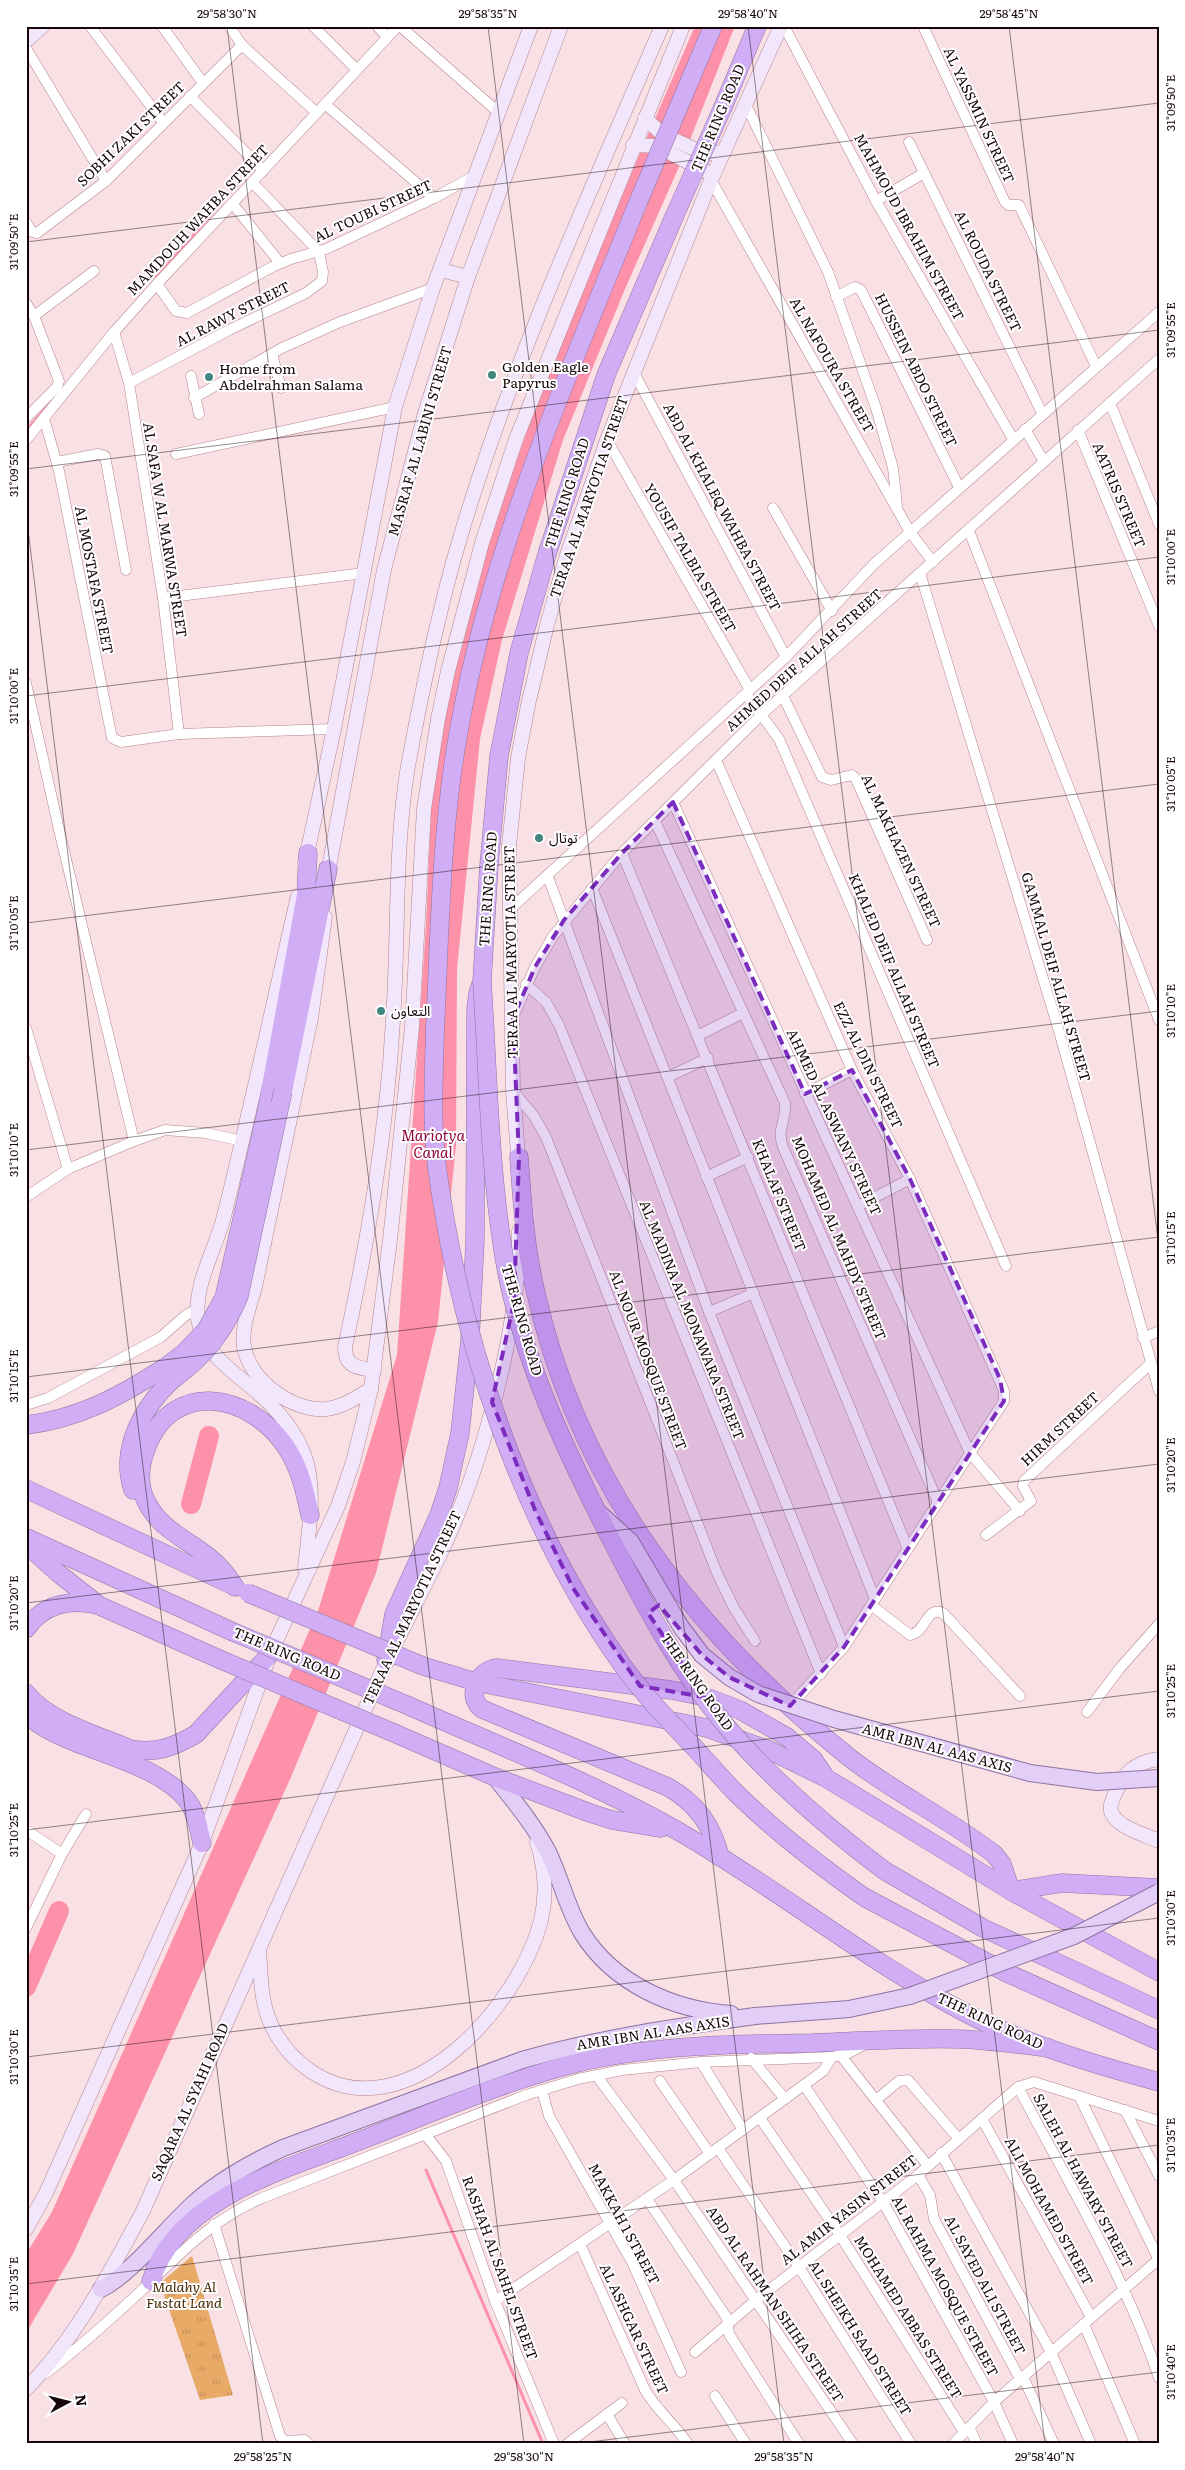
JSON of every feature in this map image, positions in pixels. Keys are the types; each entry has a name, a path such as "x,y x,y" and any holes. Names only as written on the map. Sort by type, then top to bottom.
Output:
{"highway":[{"path":"713,26 639,200 577,354 507,540 480,638 460,723 449,798 442,869 434,1040 434,1131 437,1166 458,1282 477,1356 511,1453 539,1519 573,1588 623,1667 666,1718 737,1794 829,1873 864,1897 1007,1973 1159,2041"},
{"name":"THE RING ROAD","path":"757,26 606,375 530,609 499,756 489,865 482,981 493,1151 507,1269 515,1305 536,1376 596,1512 636,1589 674,1652 726,1726 764,1768 804,1806 885,1871 983,1928 1159,2010"},
{"path":"241,1590 210,1558 168,1530 142,1504 133,1489 129,1460 142,1415 168,1374 184,1353 206,1330 224,1298 267,1109 306,895 308,853"},
{"path":"26,1425 57,1420 93,1408 203,1356 232,1315 239,1296 328,869"},
{"path":"386,1660 394,1614 429,1541 448,1488 460,1434 470,1340 475,1241 475,1030 478,993 482,981"},
{"path":"519,1157 525,1235 535,1289 549,1342 567,1395 589,1446 634,1527 676,1587 711,1629 789,1707 853,1760 994,1854 1002,1864 1011,1891 1062,1882 1159,1890"},
{"path":"155,1517 141,1489 140,1477 148,1444 158,1427 172,1412 193,1402 205,1401 238,1406 254,1414 273,1432 291,1455 300,1474 310,1515"},
{"name":"THE RING ROAD","path":"26,1489 241,1590 423,1666 476,1682 707,1728 769,1750 826,1778 1011,1891 1159,1972"},
{"name":"THE RING ROAD","path":"26,1537 231,1630 409,1706 609,1796 676,1830 940,1999 993,2026 1049,2048 1159,2082"},
{"path":"26,1544 58,1574 100,1606"},
{"path":"26,1629 33,1619 47,1608 64,1602 82,1602 100,1606 495,1777 601,1817 676,1830"},
{"path":"26,1693 34,1703 48,1714 130,1749 145,1752 158,1751 182,1742 196,1734 270,1654"},
{"path":"720,1857 714,1836 706,1821 695,1807 678,1793 482,1709 475,1702 476,1682 487,1670 497,1668 671,1690 706,1697 740,1710 787,1738 813,1758 826,1778"},
{"path":"26,1713 32,1720 54,1734 136,1767 170,1784 182,1794 191,1807 202,1843"},
{"path":"151,2281 160,2258 182,2229 191,2220 239,2191 298,2164 534,2075 610,2056 679,2048 765,2043 958,2039 1049,2048"}],"main road":[{"path":"26,41 43,26"},
{"name":"MASRAF AL LABINI STREET","path":"303,1581 310,1515 308,1471 295,1436 260,1395 212,1354 203,1337 198,1309 200,1288 222,1222 308,853 334,729 395,407 433,288 531,26"},
{"name":"MASRAF AL LABINI STREET","path":"371,1388 343,1405 326,1409 307,1408 289,1401 262,1379 252,1367 244,1347 244,1325 255,1287 316,991 324,936 328,869 384,570 425,413 469,273 561,26"},
{"path":"374,1370 350,1365 345,1354 381,1156 393,1024 398,863 404,796 441,612 460,537 476,487 524,355 581,215 662,26"},
{"path":"26,2229 46,2194 202,1843 270,1654 346,1485 360,1439 374,1370 394,1212 412,1027 424,809 438,719 448,672 482,543 516,439 633,145 683,26"},
{"name":"TERAA AL MARYOTIA STREET","path":"326,1798 386,1660 445,1543 475,1462 511,1324 519,1240 519,1157 513,1091 513,1018 508,911 509,846 518,758 528,705 547,625 566,558 633,371 711,180 782,26"},
{"path":"645,118 662,134 705,154 724,152"},
{"path":"633,145 657,146 704,170 711,180"},
{"path":"581,215 602,224"},
{"path":"442,266 469,273"},
{"path":"460,537 482,543"},
{"path":"394,1000 413,1002"},
{"path":"393,1024 412,1027"},
{"path":"198,1309 204,1320 214,1327 233,1330 244,1325"},
{"name":"AMR IBN AL AAS AXIS","path":"596,1512 631,1542 681,1627 702,1655 729,1677 758,1694 834,1719 1030,1773 1097,1782 1159,1778"},
{"path":"1159,1759 1140,1763 1132,1768 1119,1782 1110,1804 1116,1819 1159,1841"},
{"path":"495,1777 547,1851 582,1932 602,1959 625,1978 656,1996 720,2014 756,2016"},
{"name":"SAQARA AL SYAHI ROAD","path":"29,2387 60,2350 101,2288 143,2211 326,1798"},
{"path":"259,1946 262,1987 270,2023 290,2054 304,2066 319,2077 354,2088 380,2087 419,2074 447,2057 484,2024 503,1998 536,1937 544,1900 544,1868 536,1839 529,1823"},
{"name":"AMR IBN AL AAS AXIS","path":"101,2288 120,2276 192,2205 209,2191 245,2167 282,2148 522,2060 559,2050 649,2031 756,2016 849,2009 910,1996 1074,1936 1159,1890"}],"street":[{"path":"90,26 163,122"},
{"path":"162,26 203,83"},
{"path":"229,26 242,45 317,113"},
{"path":"313,26 357,70"},
{"path":"377,26 388,37"},
{"name":"MAMDOUH WAHBA STREET","path":"26,440 114,332 157,284 399,26 498,112"},
{"name":"MAHMOUD IBRAHIM STREET","path":"782,26 876,201 1013,439"},
{"name":"AL YASSMIN STREET","path":"923,26 1005,202 1008,205 1019,206 1096,366"},
{"name":"SOBHI ZAKI STREET","path":"26,222 32,232 37,233 106,181 242,45"},
{"path":"26,48 106,181"},
{"path":"190,96 263,170"},
{"path":"745,103 824,262 876,408 893,468 897,507"},
{"path":"325,104 434,198"},
{"name":"AL ROUDA STREET","path":"909,142 1042,414"},
{"path":"876,201 924,173"},
{"name":"AL TOUBI STREET","path":"157,284 176,311 187,313 280,263 319,252 434,198 474,176"},
{"name":"AL NAFOURA STREET","path":"711,180 910,532 933,562"},
{"path":"252,182 319,252"},
{"path":"232,204 280,263"},
{"name":"AL RAWY STREET","path":"129,383 318,286 323,278 319,252"},
{"path":"34,316 94,271"},
{"name":"HUSSEIN ABDO STREET","path":"836,297 855,287 861,290 959,487"},
{"path":"194,398 272,354 340,322 433,288"},
{"path":"26,303 34,316 59,381 57,387 26,418"},
{"name":"AHMED DEIF ALLAH STREET","path":"508,911 786,657 832,611 874,564 1013,439 1159,312"},
{"name":"AL SAFA W AL MARWA STREET","path":"114,332 129,383 163,598 179,734"},
{"path":"272,354 281,388"},
{"name":"AHMED DEIF ALLAH STREET","path":"513,1018 526,984 564,920 622,853 762,714 920,572 969,531 1043,460 1159,359"},
{"name":"ABD AL KHALEQ WAHBA STREET","path":"633,371 786,657"},
{"path":"191,376 194,398 199,414"},
{"path":"1110,403 1159,524"},
{"path":"176,454 395,407"},
{"name":"AL MOSTAFA STREET","path":"44,418 56,462 112,738 122,742 179,734"},
{"path":"1025,429 1043,460"},
{"name":"AATRIS STREET","path":"1078,430 1159,626"},
{"name":"YOUSIF TALBIA STREET","path":"607,440 748,692"},
{"path":"56,462 98,454 105,456 126,570"},
{"path":"773,508 832,611"},
{"path":"969,531 1159,1020"},
{"name":"GAMMAL DEIF ALLAH STREET","path":"920,572 1059,1030 1159,1391"},
{"path":"163,598 364,573"},
{"path":"26,683 62,844 134,1141"},
{"name":"KHALED DEIF ALLAH STREET","path":"748,692 779,739 1006,1266"},
{"name":"AL MAKHAZEN STREET","path":"783,696 822,777 831,780 852,775 856,779 927,940"},
{"path":"179,734 334,729"},
{"name":"EZZ AL DIN STREET","path":"716,760 852,1070 910,1179 1004,1391 1004,1401 844,1647 789,1707"},
{"name":"AHMED AL ASWANY STREET","path":"673,802 804,1094 858,1206 970,1453 1020,1511"},
{"name":"MOHAMED AL MAHDY STREET","path":"655,821 785,1104 786,1113 779,1130 783,1147 938,1502"},
{"name":"KHALAF STREET","path":"622,853 708,1058 908,1549"},
{"path":"548,876 709,1312 844,1647"},
{"path":"592,888 754,1293 873,1602 910,1635 921,1630 932,1613 937,1611 943,1613 1020,1696"},
{"name":"AL MADINA AL MONAWARA STREET","path":"526,984 546,1002 559,1025 821,1674"},
{"path":"698,1035 743,1013"},
{"path":"26,1028 68,1169"},
{"path":"668,1077 708,1058"},
{"path":"804,1094 852,1070"},
{"name":"AL NOUR MOSQUE STREET","path":"513,1091 534,1116 546,1137 718,1573 734,1608 755,1641"},
{"path":"26,1197 68,1169 165,1130 184,1130 242,1141"},
{"path":"706,1177 748,1156"},
{"path":"858,1206 910,1179"},
{"path":"709,1312 754,1293"},
{"path":"26,1405 48,1398 161,1338 186,1315 198,1309"},
{"path":"1143,1338 1159,1331"},
{"name":"HIRM STREET","path":"1020,1511 1031,1501 1023,1486 1024,1481 1150,1364"},
{"path":"986,1536 1020,1511"},
{"path":"1087,1712 1120,1668 1159,1624"},
{"path":"26,1928 62,1854 86,1814"},
{"path":"26,1830 62,1854"},
{"path":"29,2387 83,2345 186,2247 214,2224 262,2198 542,2090 596,2075 647,2067 751,2058 836,2056 872,2041"},
{"path":"495,2301 611,2224 744,2130 823,2071 836,2056"},
{"path":"836,2056 876,2100 928,2166"},
{"path":"751,2058 785,2099"},
{"path":"701,2062 744,2130"},
{"name":"ABD AL RAHMAN SHIHA STREET","path":"596,2075 674,2180 853,2444"},
{"path":"876,2100 899,2081 908,2080 958,2138"},
{"name":"AL SHEIKH SAAD STREET","path":"660,2081 799,2267 911,2444"},
{"path":"1018,2087 1034,2082 1159,2121"},
{"name":"AL RAHMA MOSQUE STREET","path":"804,2085 882,2202 994,2402 1013,2444"},
{"name":"AL AMIR YASIN STREET","path":"695,2352 756,2300 918,2175 1018,2087"},
{"name":"SALEH AL HAWARY STREET","path":"1018,2087 1124,2289 1148,2345 1159,2378"},
{"name":"MAKKAH 1 STREET","path":"542,2090 549,2116 632,2262 681,2372"},
{"path":"953,2444 994,2402 1159,2260 1079,2096"},
{"path":"1125,2110 1159,2176"},
{"name":"MOHAMED ABBAS STREET","path":"760,2118 840,2235 977,2444"},
{"name":"ALI MOHAMED STREET","path":"982,2119 1088,2320 1135,2444"},
{"name":"RASHAH AL SAHEL STREET","path":"426,2134 446,2161 495,2301 554,2444"},
{"path":"941,2153 1051,2352 1091,2444"},
{"name":"AL SAYED ALI STREET","path":"918,2175 930,2195 934,2220 1021,2378 1054,2444"},
{"path":"647,2199 727,2318 729,2334 799,2444"},
{"path":"214,2224 280,2436 285,2441 304,2440 309,2444"},
{"name":"AL ASHGAR STREET","path":"580,2244 644,2390 658,2411 676,2428 688,2444"},
{"path":"715,2396 746,2444"},
{"path":"567,2444 622,2403"},
{"path":"607,2414 625,2444"}],"highlighted area":[{"path":"673,802 805,1094 852,1070 910,1179 1000,1379 1004,1401 844,1647 790,1706 729,1677 702,1655 659,1605 648,1613 704,1697 640,1686 573,1588 535,1510 492,1402 514,1302 519,1157 513,1018 535,967 564,920 622,853"}],"green space":[{"name":"Malahy Al Fustat Land","path":"192,2256 233,2395 200,2400 160,2283"}],"water":[{"name":"Mariotya Canal","path":"695,26 735,26 682,160 625,289 563,440 502,640 480,739 457,969 456,1145 438,1322 376,1573 291,1777 73,2254 26,2333 26,2254 52,2212 318,1611 397,1355 426,925 432,789 441,706 485,548 562,334"}],"waterway":[{"path":"156,278 245,176"},
{"path":"26,431 50,403"},
{"path":"191,1504 209,1436"},
{"path":"26,1987 59,1911"},
{"path":"426,2170 543,2444"}],"place":[{"name":"Golden Eagle Papyrus","path":"492,375"},
{"name":"Home from Abdelrahman Salama","path":"209,377"},
{"name":"توتال","path":"539,838"},
{"name":"التعاون","path":"381,1011"}]}
